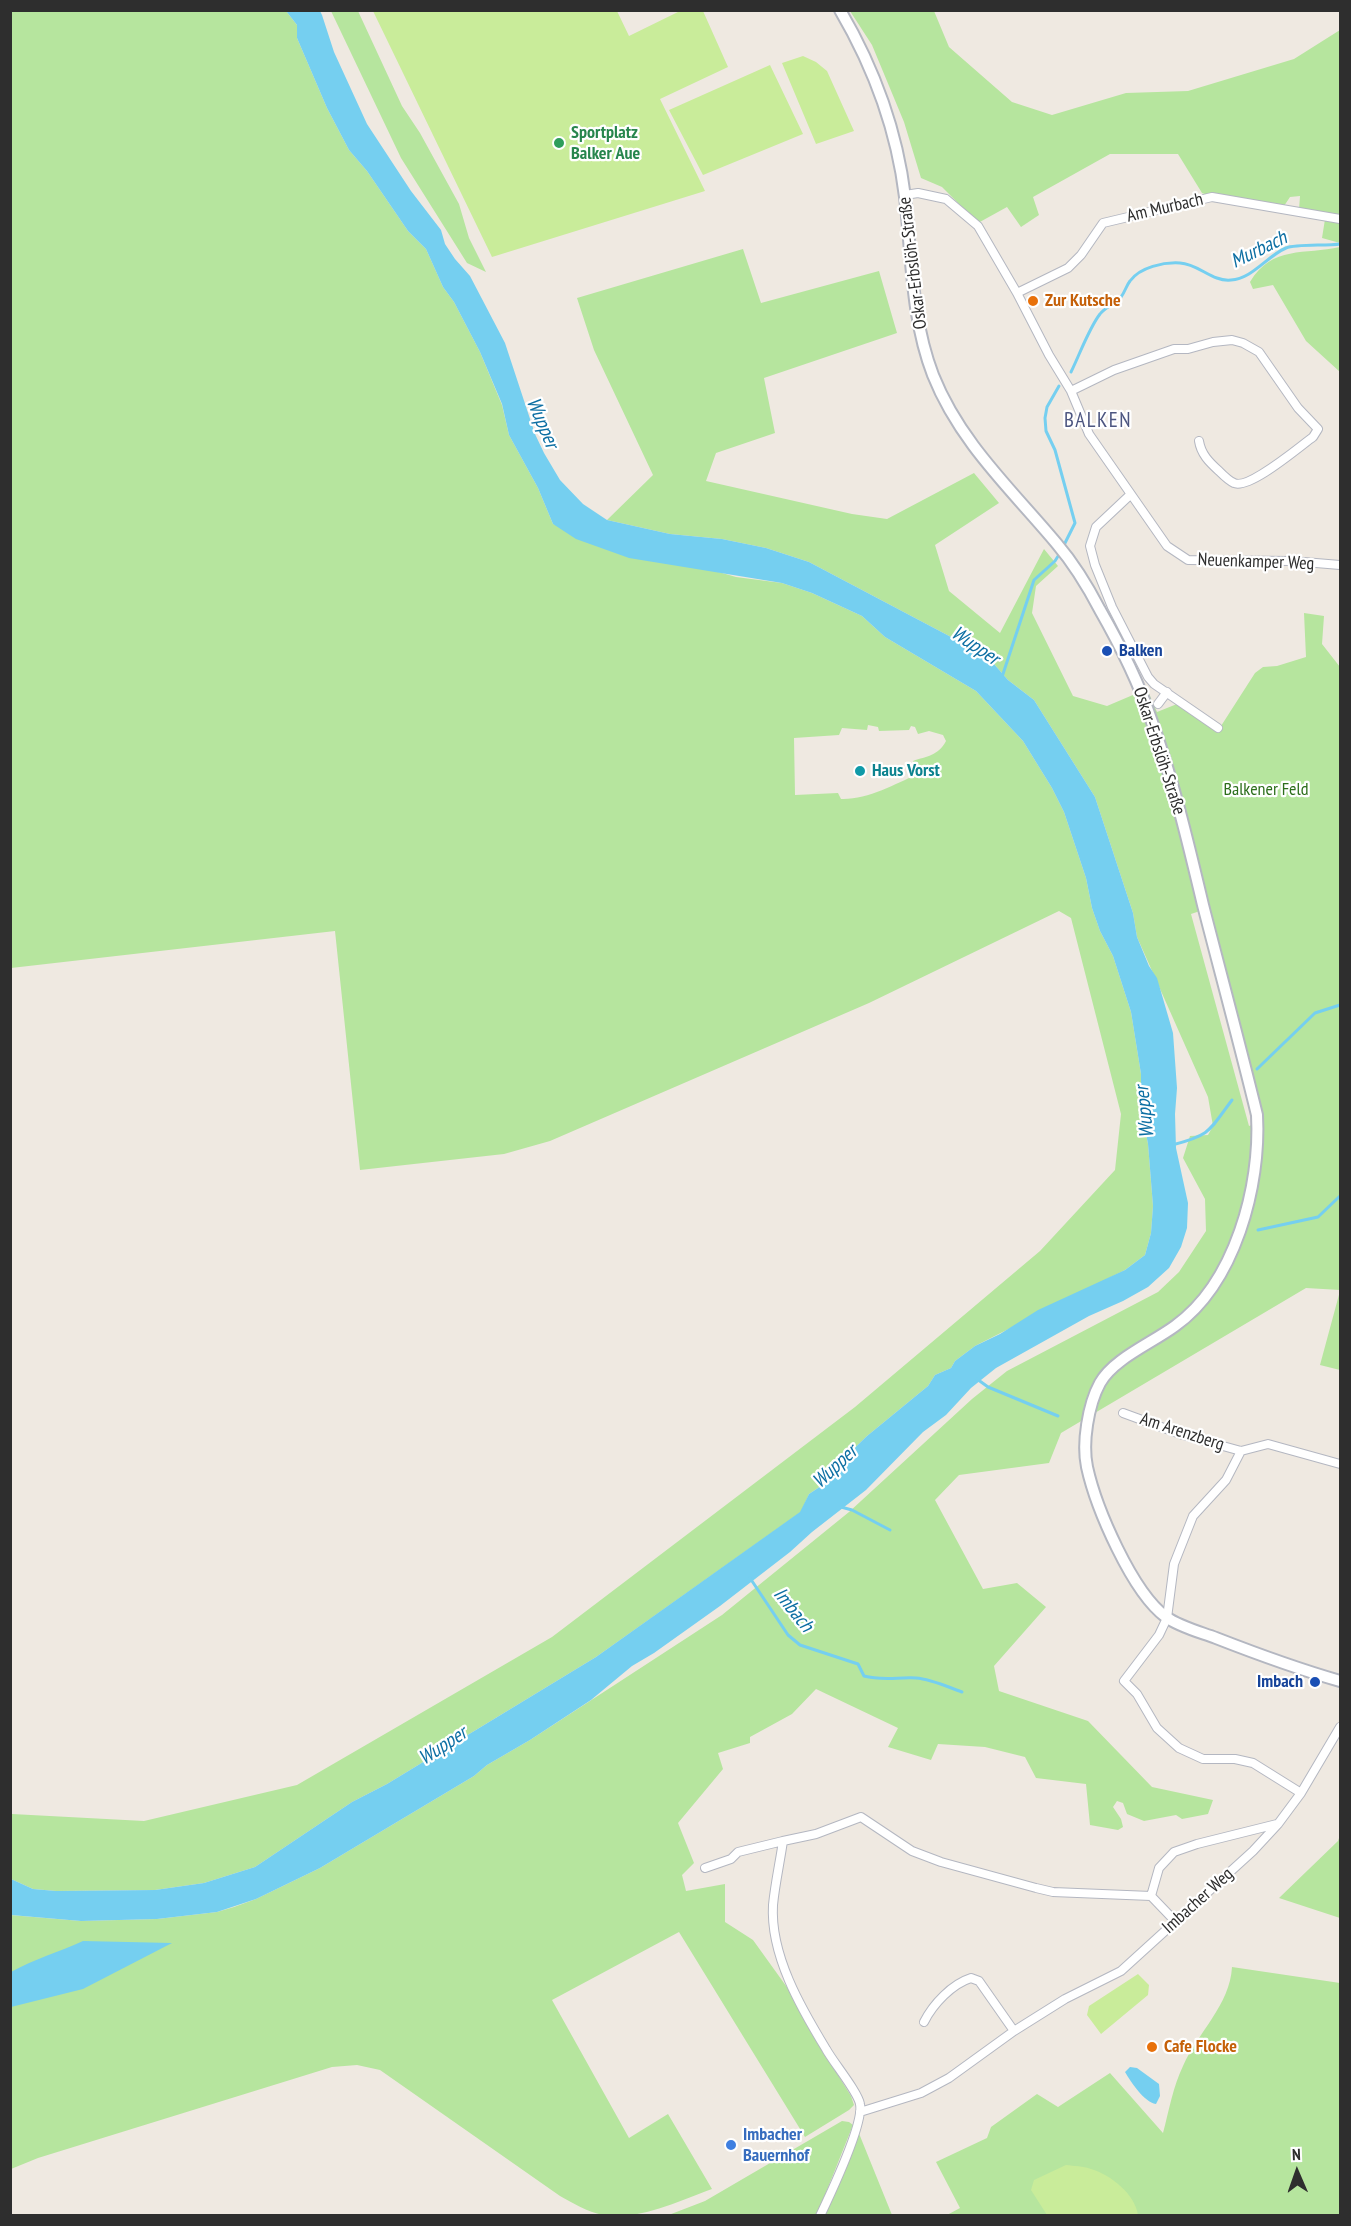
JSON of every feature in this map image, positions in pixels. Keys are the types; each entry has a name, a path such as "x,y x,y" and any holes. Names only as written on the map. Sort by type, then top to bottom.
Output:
{"main road":[{"name":"Oskar-Erbslöh-Straße","path":"840,10 863,52 890,120 905,195 916,309 922,340 937,386 952,416 974,449 1067,557 1099,608 1137,681 1160,743 1257,1115 1257,1160 1252,1185 1231,1254 1217,1281 1186,1318 1120,1362 1103,1378 1098,1385 1086,1425 1087,1466 1104,1518 1132,1578 1167,1618"},
{"path":"1167,1618 1246,1649 1341,1681"}],"street":[{"path":"905,195 918,193 946,199 978,226 1071,391 1089,434 1130,495 1096,527 1090,546 1095,565 1119,622 1148,677 1218,728"},
{"name":"Am Murbach","path":"1017,293 1068,268 1081,255 1103,223 1212,197 1341,219"},
{"path":"1071,391 1114,370 1174,350 1232,340 1259,352 1298,408 1318,429 1313,437 1256,478 1243,484 1234,484 1214,466 1201,451 1199,441"},
{"name":"Neuenkamper Weg","path":"1130,495 1167,545 1188,560 1292,561 1341,565"},
{"path":"1158,705 1167,692"},
{"name":"Am Arenzberg","path":"1123,1413 1183,1435 1241,1451 1268,1444 1341,1464"},
{"name":"Am Arenzberg","path":"1167,1618 1174,1564 1193,1516 1226,1480 1241,1451"},
{"path":"1167,1618 1159,1635 1124,1681 1137,1694 1157,1728 1179,1748 1203,1759 1235,1759 1253,1763 1301,1793"},
{"name":"Imbacher Weg","path":"860,2112 921,2093 950,2078 1014,2031 1065,1999 1121,1971 1253,1851 1278,1824 1301,1793 1341,1728"},
{"path":"705,1868 731,1859 738,1852 816,1834 861,1817 912,1851 941,1862 1053,1892 1151,1896 1175,1921"},
{"path":"1151,1896 1159,1868 1174,1852 1278,1824"},
{"path":"783,1841 773,1905 775,1928 784,1967 793,1991 860,2102 860,2112 820,2216"},
{"path":"924,2022 932,2007 964,1980 971,1977 979,1981 1014,2031"}],"green space":[{"path":"11,11 286,11 297,25 297,38 327,108 349,150 367,171 408,231 426,249 443,287 454,302 480,352 502,405 509,435 538,488 553,524 736,577 782,583 812,593 862,616 885,637 976,691 1023,741 1064,812 1086,878 1092,908 1100,931 1113,956 1131,1012 1141,1074 1141,1108 1148,1144 1153,1206 1151,1233 1145,1255 1125,1270 975,1346 955,1361 951,1368 935,1375 928,1386 867,1436 836,1466 827,1482 809,1494 801,1512 596,1657 387,1784 352,1802 255,1867 204,1883 155,1890 56,1891 33,1889 11,1879 10,1818 12,1814 144,1821 297,1785 552,1637 855,1407 1040,1251 1115,1170 1121,1114 1071,918 1059,911 869,1003 550,1141 504,1154 360,1170 335,931 11,968","holes":["868,725 878,727 879,731 909,730 911,726 915,727 918,734 929,731 943,735 946,741 936,753 913,761 918,774 871,794 851,799 841,799 838,793 795,795 794,738 839,735 842,728 867,730"]},
{"path":"331,11 358,11 402,106 420,133 459,204 469,238 486,272 467,263 401,158"},
{"name":"Sportplatz Balker Aue","path":"373,11 617,11 629,36 680,11 703,11 728,67 660,99 705,191 492,257"},
{"path":"850,11 934,11 949,47 1012,102 1052,115 1126,93 1188,91 1294,59 1340,30 1340,243 1322,238 1326,213 1299,210 1300,196 1290,197 1284,206 1223,201 1202,193 1178,154 1110,154 1033,197 1039,215 1021,227 1007,207 978,223 942,187 921,178 904,122 872,45"},
{"path":"803,56 816,62 827,71 854,131 816,144 782,63"},
{"path":"770,65 803,134 703,175 669,110"},
{"path":"1340,247 1340,372 1306,341 1273,285 1253,289 1250,282 1268,262 1279,257"},
{"name":"Balkener Feld","path":"743,249 761,303 879,271 897,333 764,378 775,433 716,453 706,481 852,514 887,519 974,473 999,503 935,545 949,591 1000,633 1044,549 1058,566 1036,586 1032,613 1073,696 1107,706 1147,689 1157,712 1177,704 1221,726 1255,673 1263,667 1277,666 1306,657 1304,613 1324,616 1322,644 1340,667 1340,1290 1306,1288 1061,1433 1049,1463 959,1475 935,1500 983,1589 1017,1583 1046,1607 994,1666 999,1691 1088,1721 1152,1787 1213,1800 1208,1814 1182,1819 1176,1815 1144,1821 1127,1814 1123,1803 1117,1801 1113,1807 1123,1827 1118,1830 1090,1825 1086,1784 1036,1778 1025,1757 985,1747 938,1744 931,1760 888,1747 898,1728 816,1689 792,1714 750,1737 750,1743 718,1753 723,1769 678,1823 694,1863 682,1875 686,1891 725,1884 725,1922 753,1940 794,1997 854,2105 805,2137 679,1932 552,2000 629,2138 668,2114 712,2189 658,2209 617,2216 597,2214 580,2207 560,2196 380,2070 357,2065 332,2067 38,2158 11,2169 10,1915 81,1921 157,1919 217,1912 256,1899 320,1868 474,1776 487,1765 530,1740 722,1615 849,1512 972,1399 1007,1371 1158,1292 1179,1272 1206,1231 1205,1199 1183,1158 1190,1136 1208,1135 1213,1126 1208,1097 1137,937 1133,913 1095,797 1034,700 1008,680 987,656 809,562 766,548 722,539 670,534 607,520 653,475 594,350 577,298","holes":["1209,908 1263,1121 1249,1126 1191,914"]},
{"path":"1340,1291 1340,1370 1320,1365"},
{"path":"1340,1835 1340,1918 1279,1898 1338,1841"},
{"path":"1232,1967 1340,1983 1340,2215 947,2215 960,2208 936,2162 987,2138 991,2127 1037,2094 1058,2107 1110,2073 1163,2133 1180,2074 1189,2054 1226,1994"},
{"path":"1138,1974 1149,1985 1148,1995 1101,2034 1087,2015 1089,2006"},
{"path":"842,2121 853,2125 817,2215 666,2216 705,2201"},
{"path":"858,2131 892,2215 825,2215"},
{"path":"1066,2165 1091,2169 1114,2181 1132,2200 1138,2215 1047,2215 1031,2190 1034,2180"}],"water":[{"name":"Wupper","path":"286,11 320,11 334,52 367,124 411,191 441,230 445,244 455,259 470,276 505,343 535,434 544,453 560,480 583,504 607,520 670,534 722,539 766,548 809,562 987,656 1008,680 1034,700 1095,797 1133,913 1137,937 1149,966 1157,978 1173,1033 1177,1088 1176,1148 1188,1203 1187,1228 1181,1247 1169,1268 1148,1287 1089,1316 996,1368 971,1388 946,1415 923,1432 866,1490 720,1606 632,1666 591,1700 530,1740 320,1868 256,1899 217,1912 157,1919 81,1921 11,1915 11,1879 33,1889 56,1891 155,1890 204,1883 255,1867 352,1802 387,1784 596,1657 800,1512 809,1494 827,1482 836,1466 867,1436 928,1386 935,1375 951,1368 955,1361 975,1346 1000,1334 1038,1310 1125,1270 1145,1255 1151,1233 1153,1206 1148,1144 1141,1108 1141,1074 1131,1012 1113,956 1100,931 1092,908 1086,878 1064,812 1023,741 976,691 885,637 862,616 812,593 782,583 629,558 576,539 553,524 538,488 509,435 502,404 480,352 454,302 443,287 426,249 408,231 367,171 349,150 327,108 297,38 297,25"},
{"path":"83,1941 172,1943 83,1989 11,2007 11,1972"},
{"path":"1130,2067 1137,2068 1159,2084 1160,2096 1156,2104 1142,2096 1131,2081 1125,2072"}],"waterway":[{"name":"Murbach","path":"1071,372 1100,314 1121,297 1134,276 1146,269 1167,263 1180,263 1193,266 1224,280 1239,279 1253,272 1286,248 1340,244"},
{"name":"Murbach","path":"1059,386 1047,407 1045,418 1046,431 1055,450 1075,523 1063,547"},
{"name":"Murbach","path":"1002,677 1034,580 1055,561 1060,553"},
{"path":"1257,1069 1315,1013 1340,1005"},
{"path":"1172,1145 1202,1135 1232,1100"},
{"path":"1258,1230 1318,1217 1340,1196"},
{"path":"977,1379 988,1387 1058,1416"},
{"path":"841,1507 852,1510 890,1530"},
{"name":"Imbach","path":"750,1578 788,1635 800,1645 858,1664 864,1676 922,1679 962,1692"}],"place":[{"name":"Sportplatz Balker Aue","path":"559,143"},
{"name":"Zur Kutsche","path":"1033,301"},
{"name":"Balken","path":"1107,651"},
{"name":"Haus Vorst","path":"860,771"},
{"name":"Imbach","path":"1315,1682"},
{"name":"Cafe Flocke","path":"1152,2047"},
{"name":"Imbacher Bauernhof","path":"731,2145"}],"district":[{"name":"BALKEN","path":"1098,421"}]}
